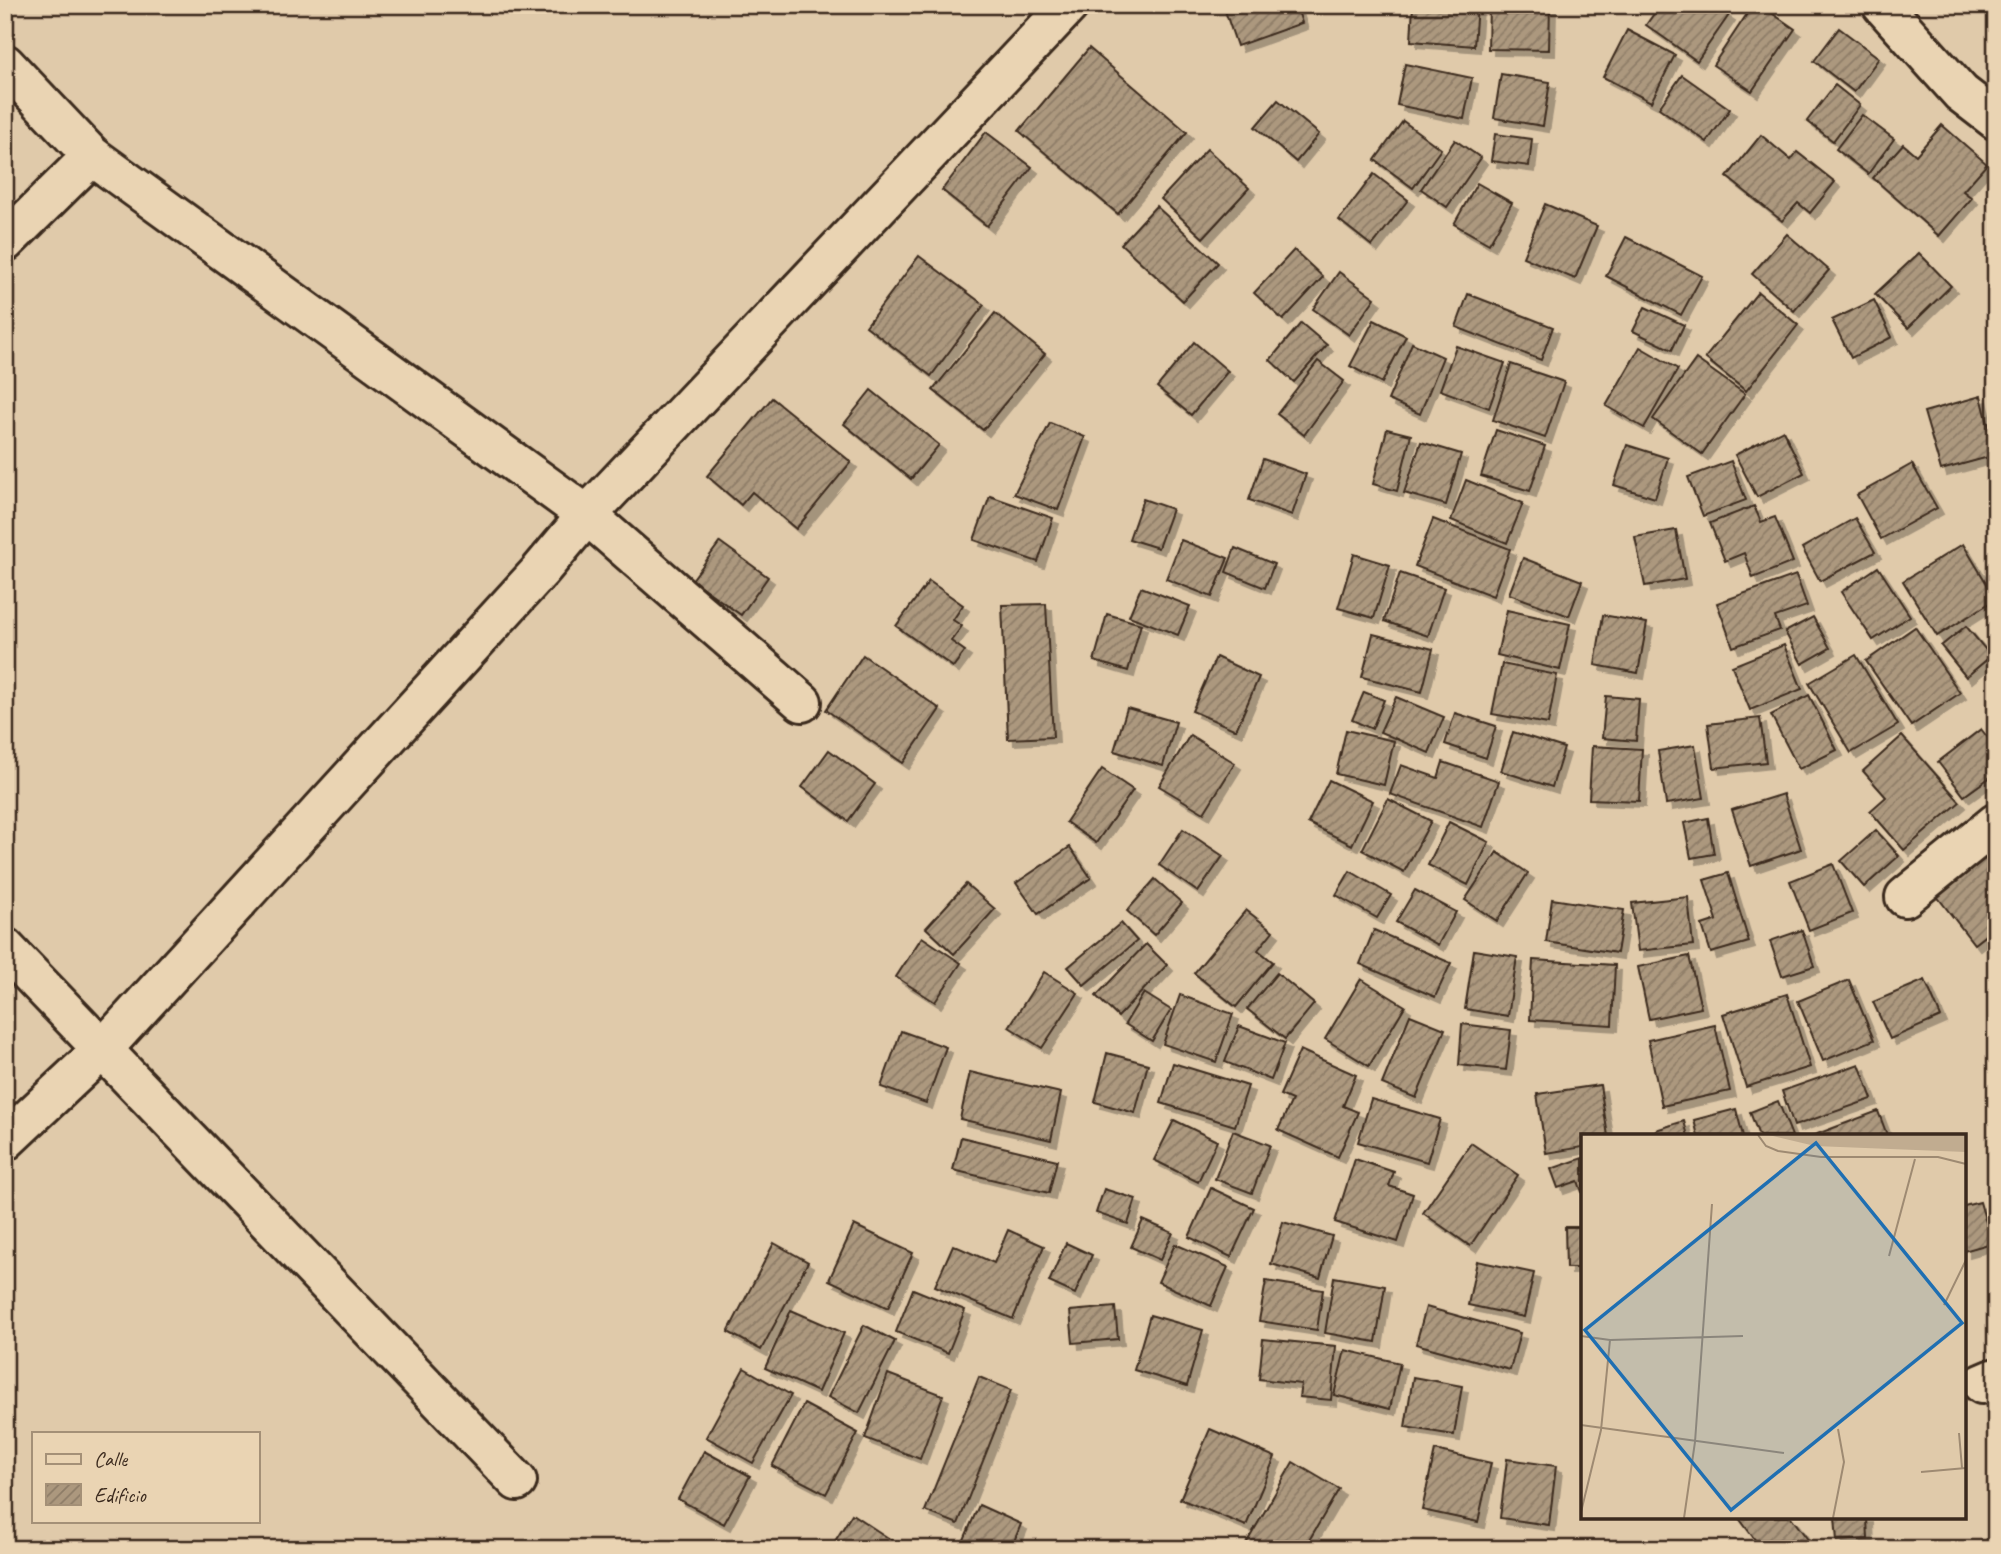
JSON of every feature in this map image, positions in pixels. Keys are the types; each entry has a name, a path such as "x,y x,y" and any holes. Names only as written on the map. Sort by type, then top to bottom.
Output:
{"street":[{"path":"5,1141 102,1050 531,582 587,515 1069,5"},
{"path":"1882,5 1961,93 1996,120"},
{"path":"5,64 92,156 587,515 802,702"},
{"path":"5,242 92,156"},
{"path":"1905,897 1996,823"},
{"path":"5,948 517,1481"}],"building":[{"path":"1223,5 1296,5 1302,23 1237,46"},
{"path":"1413,5 1477,5 1474,46 1411,41"},
{"path":"1489,5 1550,5 1549,50 1488,49"},
{"path":"1660,5 1714,5 1729,15 1697,61 1646,25"},
{"path":"1753,5 1760,5 1795,29 1752,91 1713,65"},
{"path":"1839,28 1879,58 1854,92 1814,61"},
{"path":"1627,30 1675,55 1651,102 1603,77"},
{"path":"1089,48 1187,132 1118,214 1019,131"},
{"path":"1405,64 1472,78 1464,119 1397,105"},
{"path":"1501,74 1550,82 1543,126 1494,118"},
{"path":"1682,75 1730,109 1707,142 1659,108"},
{"path":"1835,85 1860,105 1833,141 1807,121"},
{"path":"1278,100 1319,134 1296,162 1255,127"},
{"path":"1862,115 1894,139 1868,174 1836,149"},
{"path":"1403,121 1441,149 1413,188 1375,160"},
{"path":"1942,125 1987,164 1963,191 1972,198 1939,236 1873,178 1903,144 1916,155"},
{"path":"986,132 1032,167 987,226 942,190"},
{"path":"1495,134 1532,139 1529,166 1491,161"},
{"path":"1761,135 1791,160 1797,152 1835,182 1810,213 1798,203 1782,221 1727,177"},
{"path":"1455,140 1481,158 1447,207 1421,189"},
{"path":"1207,149 1249,188 1203,238 1161,199"},
{"path":"1374,174 1408,200 1372,246 1339,220"},
{"path":"1477,183 1512,203 1489,244 1454,224"},
{"path":"1545,204 1597,226 1575,279 1523,257"},
{"path":"1156,206 1218,263 1183,301 1121,244"},
{"path":"1787,234 1829,270 1794,311 1752,274"},
{"path":"1626,237 1702,276 1681,315 1606,276"},
{"path":"1294,250 1323,277 1283,320 1254,293"},
{"path":"1919,253 1951,286 1908,328 1875,294"},
{"path":"919,256 984,305 931,376 866,326"},
{"path":"1339,272 1375,298 1349,335 1313,309"},
{"path":"1758,292 1798,325 1746,391 1705,358"},
{"path":"1468,294 1553,327 1541,360 1456,327"},
{"path":"1874,300 1892,337 1851,358 1832,320"},
{"path":"1645,307 1684,325 1672,350 1633,331"},
{"path":"995,313 1045,354 983,430 933,390"},
{"path":"1374,320 1406,336 1382,383 1350,366"},
{"path":"1301,323 1327,345 1294,382 1270,360"},
{"path":"1194,342 1228,371 1191,415 1157,387"},
{"path":"1412,343 1443,357 1420,414 1388,400"},
{"path":"1456,346 1505,363 1489,408 1440,390"},
{"path":"1640,347 1678,369 1644,428 1606,406"},
{"path":"1696,359 1745,394 1702,454 1653,419"},
{"path":"1318,361 1344,381 1304,435 1277,414"},
{"path":"1511,364 1564,382 1545,438 1493,420"},
{"path":"871,390 939,445 911,479 844,424"},
{"path":"1981,396 1996,455 1941,470 1924,412"},
{"path":"772,398 851,462 796,529 752,492 741,505 707,476"},
{"path":"1050,423 1085,437 1058,510 1014,494"},
{"path":"1387,429 1411,435 1397,491 1373,484"},
{"path":"1496,430 1545,446 1530,491 1481,476"},
{"path":"1783,430 1804,473 1757,497 1735,455"},
{"path":"1421,442 1461,454 1446,505 1404,493"},
{"path":"1627,445 1668,458 1655,498 1614,485"},
{"path":"1263,459 1306,474 1292,515 1249,500"},
{"path":"1731,461 1746,500 1703,516 1688,477"},
{"path":"1912,464 1937,508 1881,539 1857,495"},
{"path":"1466,480 1523,503 1507,543 1451,520"},
{"path":"990,496 1053,518 1038,562 974,540"},
{"path":"1143,499 1172,509 1158,548 1129,539"},
{"path":"1754,506 1761,522 1775,517 1793,562 1753,578 1744,553 1725,561 1710,523"},
{"path":"1855,518 1875,552 1820,581 1802,548"},
{"path":"1433,519 1510,549 1493,596 1415,566"},
{"path":"1676,530 1685,579 1645,586 1635,537"},
{"path":"1181,540 1228,558 1212,597 1166,579"},
{"path":"720,542 768,577 741,615 692,580"},
{"path":"1963,544 1996,599 1937,636 1903,581"},
{"path":"1235,548 1274,564 1265,588 1226,572"},
{"path":"1354,554 1390,565 1374,618 1338,608"},
{"path":"1523,558 1582,581 1569,616 1509,594"},
{"path":"1878,567 1910,616 1873,640 1841,592"},
{"path":"1400,573 1444,588 1428,636 1384,621"},
{"path":"1796,575 1807,606 1775,617 1780,630 1733,647 1717,603"},
{"path":"929,581 963,605 953,620 962,626 951,641 965,651 953,667 896,626"},
{"path":"1141,587 1190,606 1178,635 1129,616"},
{"path":"1046,604 1053,737 1008,739 1002,605"},
{"path":"1507,610 1570,624 1560,670 1497,655"},
{"path":"1107,614 1141,624 1128,671 1094,661"},
{"path":"1603,615 1647,623 1638,673 1595,665"},
{"path":"1813,617 1830,648 1802,664 1785,632"},
{"path":"1966,626 1991,656 1966,677 1941,646"},
{"path":"1915,627 1960,693 1911,726 1866,661"},
{"path":"1373,634 1433,649 1422,692 1362,677"},
{"path":"1784,645 1802,689 1750,710 1732,666"},
{"path":"863,655 940,709 903,763 826,710"},
{"path":"1856,655 1898,725 1851,753 1809,683"},
{"path":"1216,657 1259,677 1236,730 1192,711"},
{"path":"1502,664 1557,675 1548,724 1492,714"},
{"path":"1364,692 1384,700 1372,729 1352,720"},
{"path":"1809,695 1837,750 1799,769 1771,715"},
{"path":"1606,696 1639,699 1636,741 1602,738"},
{"path":"1396,697 1444,717 1429,753 1380,732"},
{"path":"1127,708 1176,722 1163,766 1114,751"},
{"path":"1455,713 1496,726 1486,758 1445,744"},
{"path":"1760,718 1766,762 1714,768 1708,724"},
{"path":"1981,729 1996,748 1996,773 1964,796 1938,762"},
{"path":"1346,730 1394,741 1384,785 1336,774"},
{"path":"1513,732 1564,748 1552,787 1501,771"},
{"path":"1190,735 1235,763 1204,813 1159,786"},
{"path":"1902,736 1960,802 1904,850 1870,811 1886,797 1863,771"},
{"path":"1695,745 1704,798 1666,804 1658,751"},
{"path":"1592,746 1642,749 1639,801 1589,799"},
{"path":"829,750 875,784 848,821 802,787"},
{"path":"1443,762 1499,781 1483,827 1390,794 1401,765 1438,778"},
{"path":"1102,769 1133,790 1096,843 1066,822"},
{"path":"1329,780 1373,801 1352,845 1308,823"},
{"path":"1783,794 1801,849 1751,866 1732,810"},
{"path":"1388,799 1431,821 1404,872 1362,850"},
{"path":"1708,818 1714,854 1691,858 1684,823"},
{"path":"1449,822 1489,842 1468,885 1428,865"},
{"path":"1183,829 1223,856 1198,892 1159,865"},
{"path":"1876,830 1899,856 1864,887 1841,861"},
{"path":"1070,847 1091,878 1038,914 1016,883"},
{"path":"1497,852 1528,873 1497,921 1465,900"},
{"path":"1988,856 1996,867 1996,927 1974,944 1936,895"},
{"path":"1833,864 1852,913 1809,930 1790,881"},
{"path":"1350,871 1391,895 1377,918 1336,895"},
{"path":"1728,873 1749,942 1711,953 1702,925 1717,920 1704,880"},
{"path":"1155,879 1182,903 1154,935 1127,911"},
{"path":"966,884 995,909 954,954 926,928"},
{"path":"1415,890 1456,912 1438,945 1396,922"},
{"path":"1688,897 1693,945 1638,951 1632,903"},
{"path":"1552,899 1624,910 1617,953 1546,942"},
{"path":"1246,910 1273,931 1258,950 1273,962 1236,1007 1194,973"},
{"path":"1121,923 1137,941 1084,985 1068,967"},
{"path":"1374,930 1451,963 1435,997 1360,964"},
{"path":"1802,930 1814,966 1782,976 1770,941"},
{"path":"922,937 961,963 935,1002 896,977"},
{"path":"1146,944 1167,965 1118,1017 1096,996"},
{"path":"1474,950 1517,957 1508,1016 1465,1009"},
{"path":"1689,956 1701,1008 1649,1019 1638,967"},
{"path":"1533,960 1615,965 1612,1025 1530,1020"},
{"path":"1044,972 1078,993 1042,1048 1009,1027"},
{"path":"1277,973 1314,1004 1285,1039 1247,1009"},
{"path":"1361,979 1405,1006 1369,1066 1325,1039"},
{"path":"1849,980 1874,1040 1823,1061 1798,1001"},
{"path":"1925,980 1941,1017 1890,1039 1873,1002"},
{"path":"1144,993 1171,1010 1152,1041 1125,1024"},
{"path":"1787,994 1810,1067 1746,1087 1723,1014"},
{"path":"1180,995 1233,1014 1216,1062 1163,1044"},
{"path":"1410,1015 1445,1029 1416,1098 1382,1084"},
{"path":"1462,1024 1511,1030 1506,1070 1459,1065"},
{"path":"1715,1025 1730,1091 1662,1106 1648,1040"},
{"path":"1239,1026 1285,1043 1271,1080 1225,1062"},
{"path":"901,1031 946,1047 926,1103 881,1087"},
{"path":"1300,1050 1356,1075 1343,1106 1358,1112 1338,1157 1278,1130 1292,1100 1280,1095"},
{"path":"1107,1053 1148,1064 1135,1113 1095,1102"},
{"path":"1173,1063 1248,1086 1235,1126 1161,1103"},
{"path":"1859,1064 1872,1099 1794,1126 1782,1091"},
{"path":"970,1072 1061,1093 1051,1140 960,1119"},
{"path":"1600,1085 1608,1134 1581,1134 1581,1147 1546,1153 1537,1094"},
{"path":"1371,1099 1440,1119 1427,1162 1358,1142"},
{"path":"1778,1101 1791,1134 1758,1134 1750,1112"},
{"path":"1736,1109 1742,1134 1698,1134 1694,1120"},
{"path":"1878,1111 1887,1134 1817,1134"},
{"path":"1174,1120 1217,1141 1198,1182 1154,1160"},
{"path":"1684,1121 1687,1134 1657,1134 1656,1130"},
{"path":"1233,1131 1270,1145 1252,1193 1215,1179"},
{"path":"961,1137 1057,1160 1049,1193 953,1170"},
{"path":"1471,1143 1518,1175 1470,1246 1423,1213"},
{"path":"1355,1159 1394,1172 1389,1186 1413,1194 1398,1242 1335,1222"},
{"path":"1581,1159 1581,1189 1578,1181 1558,1188 1551,1169"},
{"path":"1211,1188 1254,1208 1231,1257 1189,1237"},
{"path":"1104,1189 1136,1199 1128,1224 1096,1213"},
{"path":"1996,1198 1996,1227 1987,1201"},
{"path":"1980,1202 1992,1243 1966,1250 1966,1206"},
{"path":"1143,1220 1173,1233 1160,1260 1131,1247"},
{"path":"1283,1222 1332,1236 1320,1278 1271,1264"},
{"path":"854,1225 913,1253 888,1308 829,1280"},
{"path":"1565,1227 1581,1227 1581,1268 1566,1268"},
{"path":"1008,1230 1044,1246 1013,1319 935,1286 953,1245 994,1263"},
{"path":"774,1243 808,1262 761,1350 728,1332"},
{"path":"1066,1243 1092,1255 1075,1294 1049,1282"},
{"path":"1175,1244 1228,1267 1211,1306 1158,1282"},
{"path":"1477,1261 1534,1273 1524,1317 1468,1305"},
{"path":"1334,1277 1385,1286 1376,1342 1325,1333"},
{"path":"1266,1281 1323,1290 1317,1330 1259,1321"},
{"path":"913,1289 965,1310 948,1353 896,1332"},
{"path":"1115,1307 1118,1339 1073,1343 1070,1311"},
{"path":"1426,1307 1520,1333 1510,1370 1416,1344"},
{"path":"791,1310 844,1333 818,1392 765,1368"},
{"path":"1150,1315 1203,1330 1187,1386 1134,1370"},
{"path":"864,1325 895,1341 859,1413 828,1397"},
{"path":"1263,1339 1336,1346 1331,1400 1299,1397 1301,1384 1259,1379"},
{"path":"1345,1350 1400,1363 1390,1409 1334,1395"},
{"path":"744,1368 791,1395 753,1463 706,1437"},
{"path":"888,1374 943,1395 920,1459 865,1438"},
{"path":"979,1377 1011,1390 958,1524 925,1511"},
{"path":"1413,1377 1462,1386 1454,1435 1405,1427"},
{"path":"804,1404 858,1433 826,1494 772,1466"},
{"path":"1210,1429 1275,1457 1246,1526 1180,1499"},
{"path":"1435,1450 1491,1463 1478,1522 1422,1510"},
{"path":"704,1451 750,1476 724,1524 678,1499"},
{"path":"1507,1459 1556,1466 1549,1525 1500,1518"},
{"path":"1293,1462 1339,1489 1304,1549 1243,1549"},
{"path":"979,1505 1021,1524 1011,1549 960,1549"},
{"path":"852,1514 899,1545 897,1549 830,1549"},
{"path":"1740,1519 1792,1519 1815,1549 1762,1549"},
{"path":"1835,1519 1867,1519 1868,1539 1837,1541"}]}
